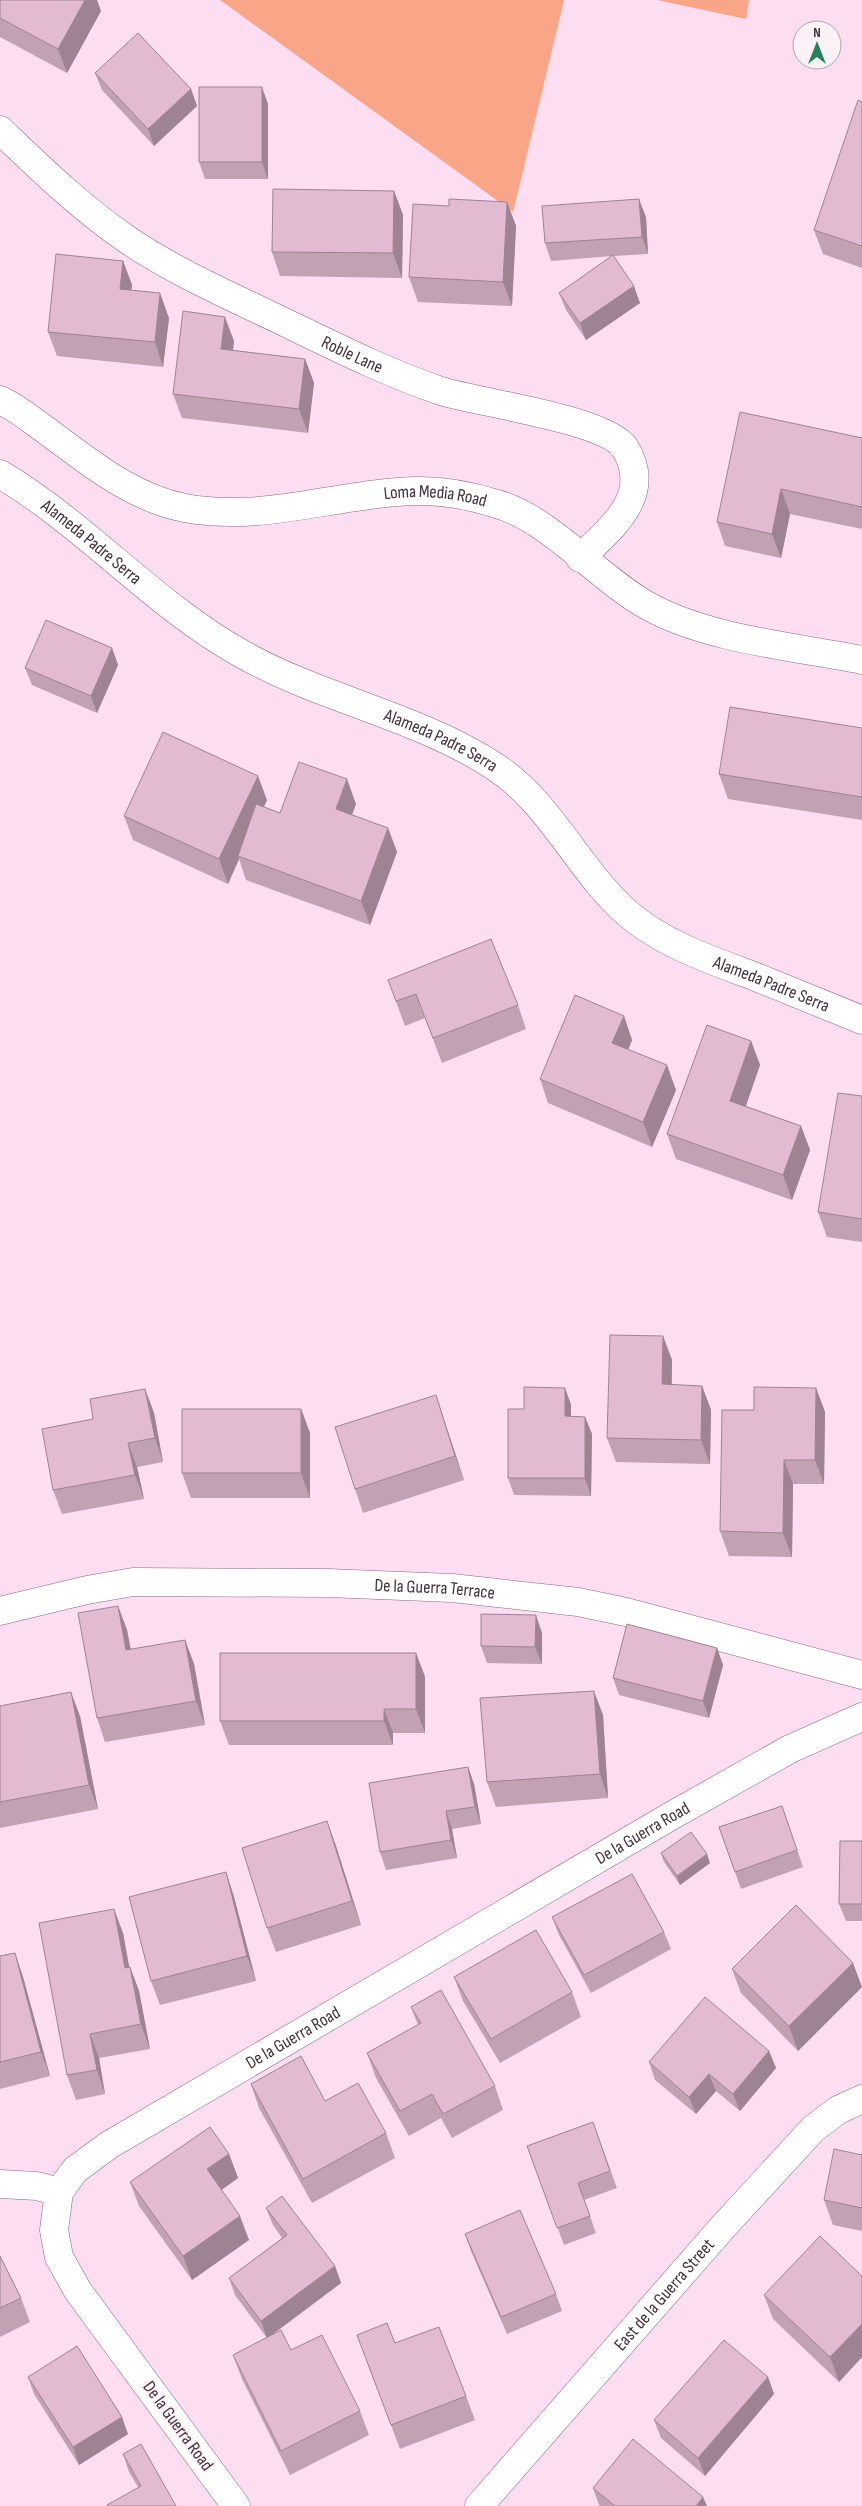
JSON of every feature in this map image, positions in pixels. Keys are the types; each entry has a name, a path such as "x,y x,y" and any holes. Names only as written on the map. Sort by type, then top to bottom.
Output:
{"street":[{"name":"Roble Lane","path":"0,130 74,200 126,239 189,276 385,370 464,398 591,427 614,437 624,447 629,459 634,487 632,500 622,517 580,558"},
{"name":"Loma Media Road","path":"0,400 27,415 110,477 145,495 183,508 217,512 262,512 381,493 420,491 466,495 501,505 528,518 647,606 680,621 707,630 862,660"},
{"name":"Alameda Padre Serra","path":"0,474 48,506 102,548 178,612 235,650 298,681 451,742 494,766 538,805 581,863 627,913 654,932 709,959 862,1020"},
{"name":"De la Guerra Terrace","path":"0,1611 87,1590 133,1582 347,1584 452,1588 578,1602 626,1612 862,1675"},
{"name":"De la Guerra Road","path":"236,2506 70,2280 55,2243 55,2210 59,2192 75,2170 109,2144 679,1811 790,1749 862,1717"},
{"name":"East de la Guerra Street","path":"479,2506 722,2228 813,2129 838,2110 862,2099"},
{"path":"0,2184 37,2186 59,2192"}],"shaded area":[{"path":"220,0 564,0 513,212"},
{"path":"657,0 749,0 746,19"}],"building":[{"path":"0,0 85,0 58,49 0,18"},
{"path":"138,33 191,89 148,129 95,73"},
{"path":"199,87 262,87 262,162 199,162"},
{"path":"858,100 862,102 862,246 814,230"},
{"path":"273,189 394,191 393,253 272,252"},
{"path":"449,199 507,202 503,282 409,277 413,204 449,206"},
{"path":"639,199 642,237 545,243 542,206"},
{"path":"56,254 123,261 120,289 160,293 155,342 48,332"},
{"path":"613,255 634,286 580,323 559,293"},
{"path":"183,311 225,317 221,349 305,359 299,409 173,394"},
{"path":"740,412 862,438 862,507 781,489 772,534 717,522"},
{"path":"46,620 112,648 91,696 25,668"},
{"path":"730,707 862,728 862,797 719,774"},
{"path":"163,732 258,776 219,859 124,816"},
{"path":"299,762 347,779 336,809 388,828 361,901 238,856 256,804 280,813"},
{"path":"491,939 518,1005 433,1038 416,994 396,1001 388,980"},
{"path":"575,995 624,1016 612,1043 667,1065 643,1122 540,1079"},
{"path":"707,1025 751,1041 730,1101 801,1126 783,1175 667,1134"},
{"path":"838,1093 862,1096 862,1219 818,1212"},
{"path":"610,1335 663,1336 662,1384 702,1386 701,1440 607,1438"},
{"path":"524,1387 565,1388 565,1416 585,1417 585,1478 508,1478 508,1409 524,1409"},
{"path":"754,1387 816,1388 815,1460 784,1460 783,1533 720,1531 722,1410 754,1410"},
{"path":"145,1389 155,1438 128,1443 135,1475 53,1490 42,1429 93,1419 90,1399"},
{"path":"436,1395 455,1456 355,1489 335,1427"},
{"path":"182,1409 301,1409 301,1473 182,1473"},
{"path":"118,1606 126,1650 185,1640 196,1701 97,1718 78,1613"},
{"path":"481,1614 536,1615 535,1647 481,1646"},
{"path":"627,1624 717,1648 703,1701 613,1678"},
{"path":"220,1653 416,1653 416,1709 384,1709 384,1721 220,1721"},
{"path":"594,1691 600,1774 487,1782 480,1698"},
{"path":"71,1692 89,1785 0,1802 0,1706"},
{"path":"468,1767 475,1807 446,1811 451,1840 380,1852 369,1783"},
{"path":"782,1806 797,1850 735,1872 719,1827"},
{"path":"327,1821 352,1901 267,1928 242,1848"},
{"path":"691,1832 707,1854 677,1876 661,1853"},
{"path":"840,1841 862,1841 862,1904 839,1904"},
{"path":"226,1872 247,1956 151,1981 129,1897"},
{"path":"632,1874 664,1932 584,1975 552,1917"},
{"path":"796,1905 853,1963 789,2026 732,1969"},
{"path":"114,1909 125,1968 130,1967 141,2024 90,2034 97,2070 67,2075 39,1923"},
{"path":"536,1930 572,1992 491,2039 454,1977"},
{"path":"15,1953 41,2052 0,2062 0,1956"},
{"path":"441,1990 495,2086 443,2114 432,2094 400,2111 367,2053 421,2023 411,2007"},
{"path":"705,1997 769,2051 733,2094 709,2074 689,2097 649,2062"},
{"path":"301,2056 325,2101 358,2083 386,2133 303,2179 251,2084"},
{"path":"593,2122 610,2171 578,2183 590,2216 557,2228 527,2146"},
{"path":"210,2127 229,2154 207,2169 240,2216 183,2256 130,2182"},
{"path":"834,2149 862,2155 862,2208 824,2200"},
{"path":"282,2196 335,2266 261,2321 229,2278 287,2235 266,2208"},
{"path":"520,2210 556,2294 501,2317 465,2234"},
{"path":"820,2236 862,2276 862,2324 830,2357 764,2295"},
{"path":"0,2256 21,2298 0,2308"},
{"path":"387,2323 395,2343 439,2327 466,2396 391,2425 357,2335"},
{"path":"281,2330 291,2350 322,2335 360,2411 281,2451 233,2355"},
{"path":"724,2340 768,2377 698,2458 654,2420"},
{"path":"77,2346 122,2417 73,2447 28,2377"},
{"path":"633,2439 703,2497 696,2506 615,2506 593,2488"},
{"path":"141,2444 176,2506 107,2505 141,2486 123,2454"}]}
